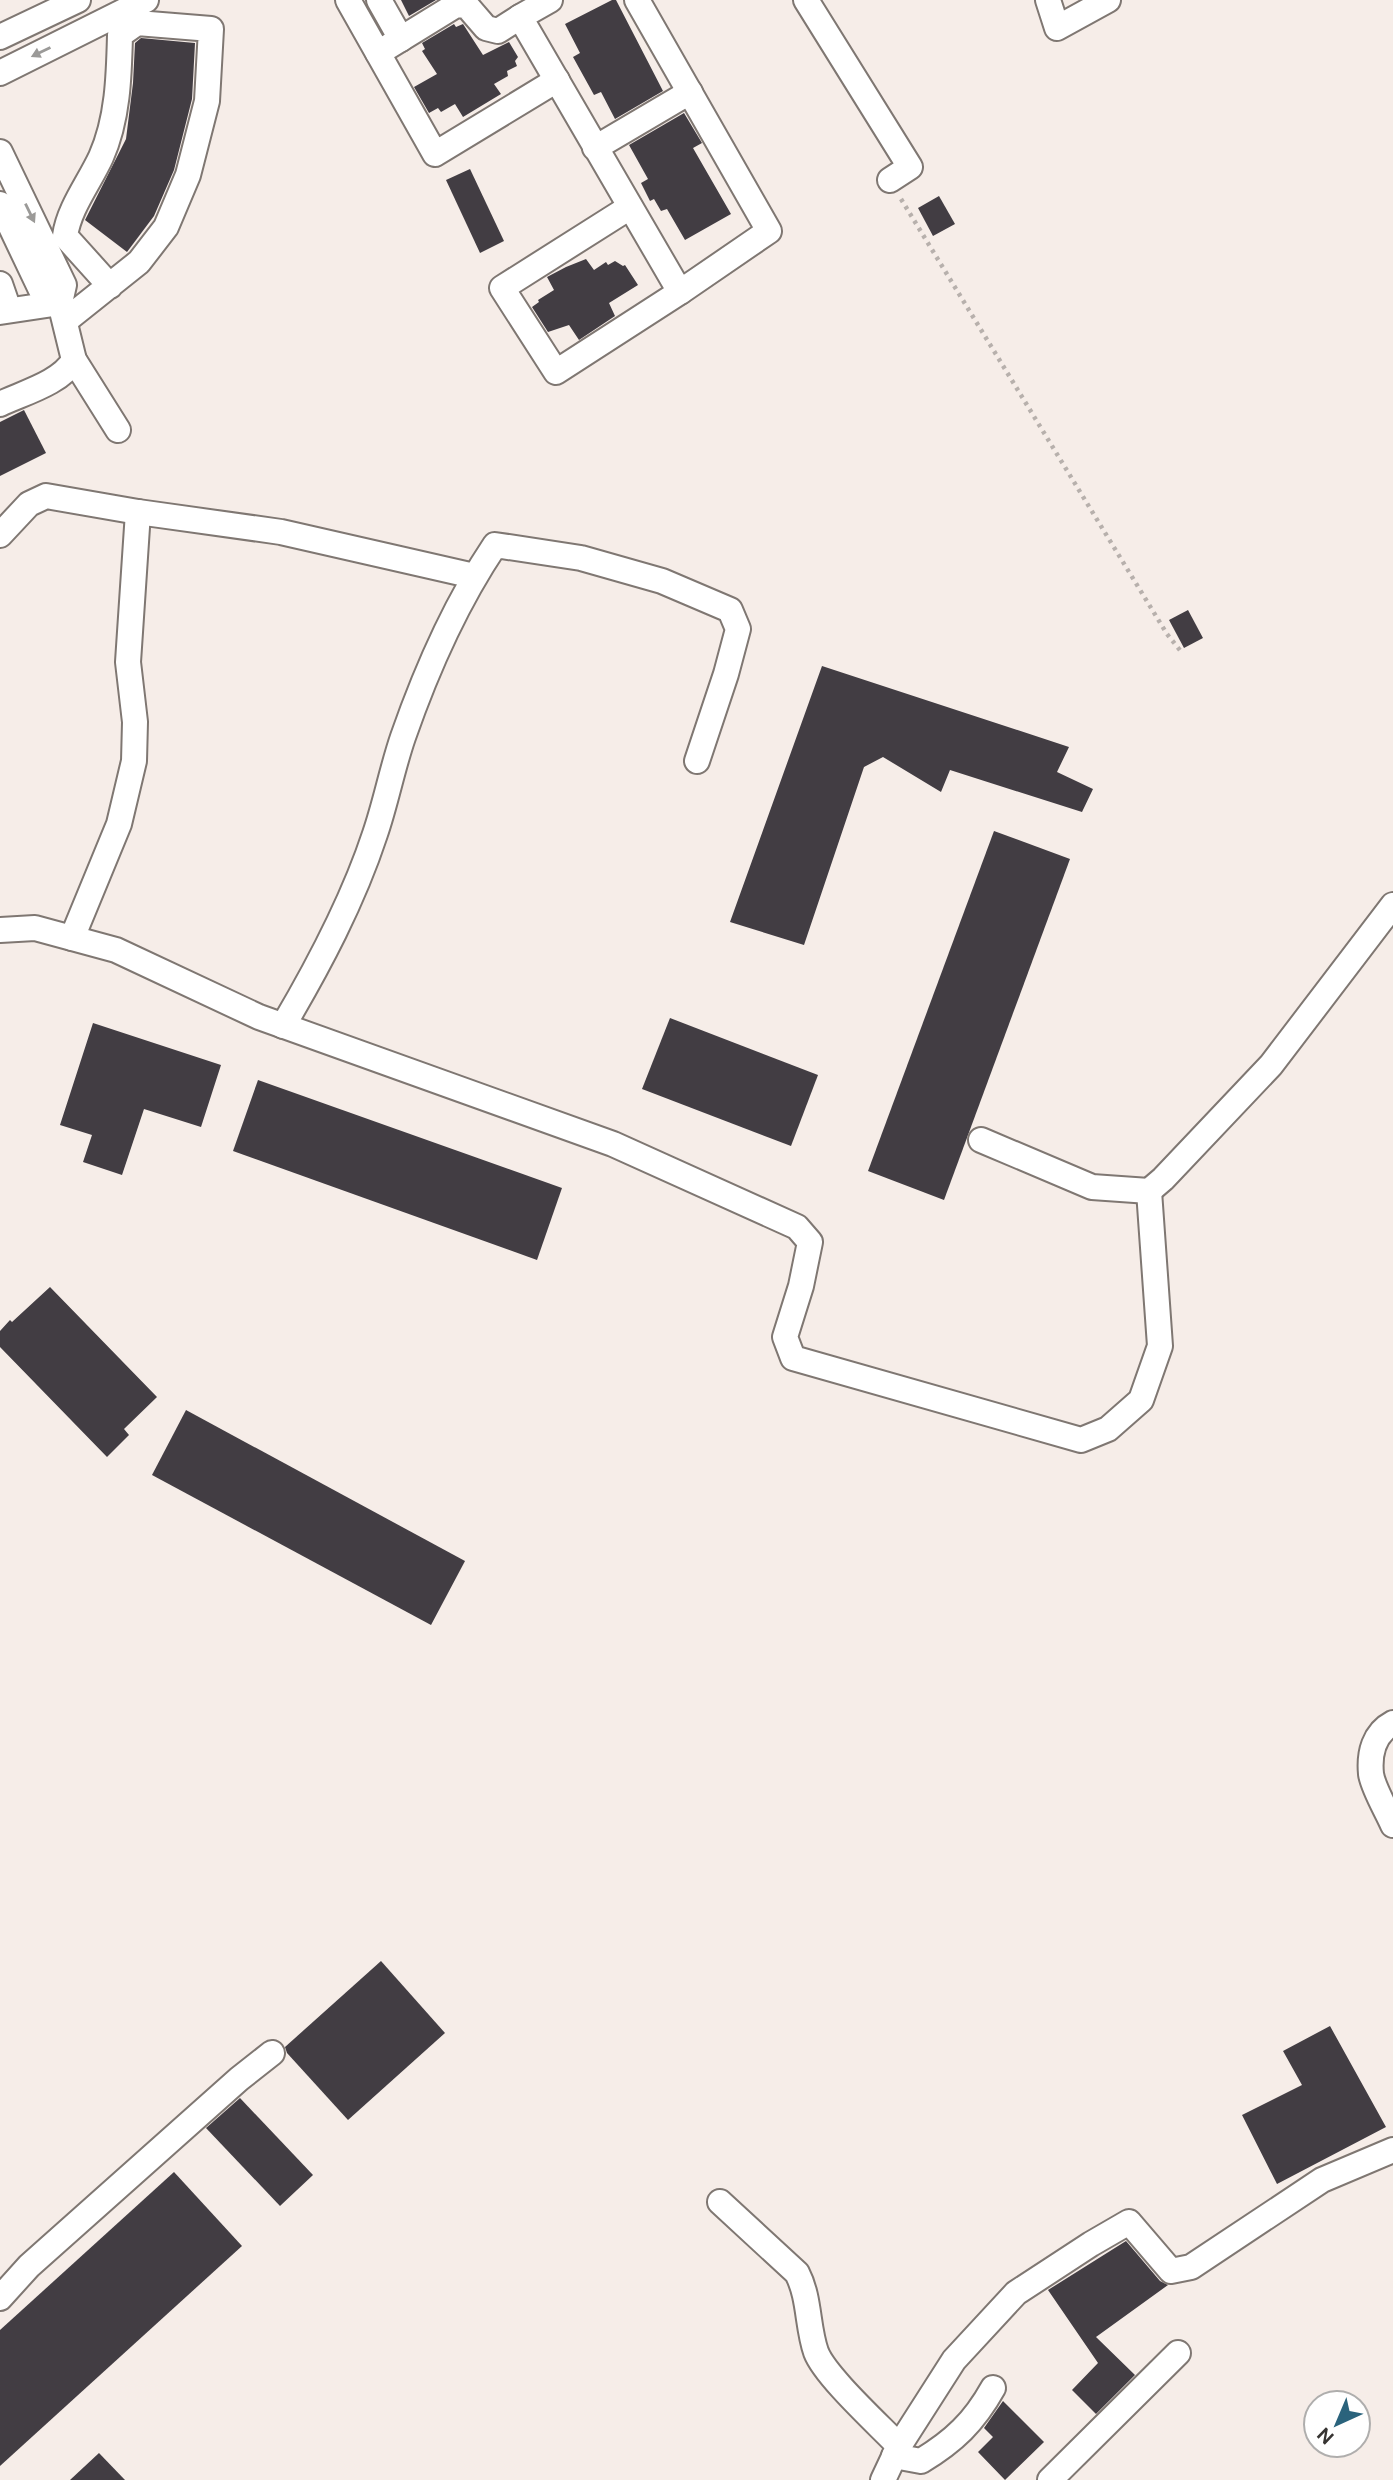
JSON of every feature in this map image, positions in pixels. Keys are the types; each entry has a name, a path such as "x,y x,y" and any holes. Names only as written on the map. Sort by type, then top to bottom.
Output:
{"street":[{"path":"0,73 82,32 100,10 146,0"},
{"path":"348,0 435,154 557,80"},
{"path":"380,0 401,39"},
{"path":"378,53 456,5 466,3 485,28 498,31 550,0"},
{"path":"629,207 502,288 556,372 769,231 637,0"},
{"path":"806,0 910,167 890,180"},
{"path":"1048,0 1057,28 1108,0"},
{"path":"0,37 70,2 82,32"},
{"path":"520,17 680,292"},
{"path":"0,284 4,311 63,312 110,286 139,262 166,227 188,175 206,101 211,29 136,23 120,35 113,117 102,155 67,222 65,236 110,286"},
{"path":"595,148 690,92"},
{"path":"0,152 64,285 63,312 74,360 118,430"},
{"path":"0,204 42,292 63,312"},
{"path":"0,404 58,377 68,370 74,360"},
{"path":"0,535 29,504 46,496 281,532 474,576"},
{"path":"72,938 118,824 134,761 135,722 128,662 138,512"},
{"path":"283,1026 317,969 347,905 375,835 403,737 435,659 474,576 495,545 581,558 662,581 730,610 738,629 697,761"},
{"path":"981,1140 1092,1187 1149,1191 1271,1065 1393,905"},
{"path":"0,930 36,928 116,950 259,1017 613,1144 797,1227 810,1242 801,1286 785,1337 793,1358 1082,1440 1108,1429 1141,1401 1160,1346 1149,1191"},
{"path":"1393,1723 1381,1728 1374,1742 1371,1776 1393,1825"},
{"path":"0,2298 29,2266 271,2053"},
{"path":"883,2480 897,2451 954,2360 1016,2293 1091,2244 1129,2222 1171,2271 1191,2267 1322,2180 1393,2150"},
{"path":"720,2202 797,2273 805,2288 817,2353 827,2370 897,2451 921,2461 946,2446 979,2413 993,2388"},
{"path":"1049,2480 1178,2353"}],"path":[{"path":"890,180 1167,634 1183,654"}],"building":[{"path":"401,0 436,0 409,16"},
{"path":"616,0 663,91 615,119 601,92 594,95 573,57 580,53 565,24"},
{"path":"454,24 456,27 463,24 483,55 509,42 518,57 515,61 517,66 507,71 508,76 494,84 501,94 463,117 455,104 441,112 438,108 429,113 414,87 437,74 422,51 425,49 422,43"},
{"path":"141,38 195,43 192,99 174,170 154,216 127,252 85,220 126,139 135,43"},
{"path":"684,113 702,143 693,148 731,214 685,240 667,209 661,211 654,199 650,201 641,183 648,179 629,145"},
{"path":"470,169 504,241 480,253 446,180"},
{"path":"939,196 955,224 933,236 918,208"},
{"path":"586,259 594,270 606,262 608,265 615,261 625,265 638,285 609,303 615,316 579,340 569,325 548,332 532,307 554,290 547,277"},
{"path":"24,410 46,453 0,476 0,422"},
{"path":"1188,610 1203,638 1184,648 1169,620"},
{"path":"822,666 1069,747 1057,772 1093,789 1082,812 950,770 941,792 883,757 864,767 804,945 730,922"},
{"path":"994,831 1070,859 944,1200 868,1171"},
{"path":"670,1018 818,1075 791,1146 642,1089"},
{"path":"93,1023 221,1065 201,1127 144,1109 122,1175 83,1162 92,1135 60,1125"},
{"path":"258,1080 562,1188 537,1260 233,1151"},
{"path":"50,1287 157,1397 124,1429 129,1435 107,1457 0,1347 0,1331"},
{"path":"186,1410 465,1561 431,1625 152,1475"},
{"path":"381,1961 445,2033 348,2120 287,2053 285,2047"},
{"path":"1330,2026 1386,2127 1277,2184 1242,2115 1302,2085 1283,2051"},
{"path":"240,2098 313,2175 280,2206 206,2128"},
{"path":"174,2172 242,2246 0,2466 0,2330"},
{"path":"1126,2241 1160,2281 1168,2285 1096,2337 1135,2375 1096,2414 1072,2390 1098,2363 1048,2290"},
{"path":"1003,2401 1044,2442 1005,2480 978,2452 993,2437 984,2428"},
{"path":"99,2453 125,2480 70,2480"}]}
